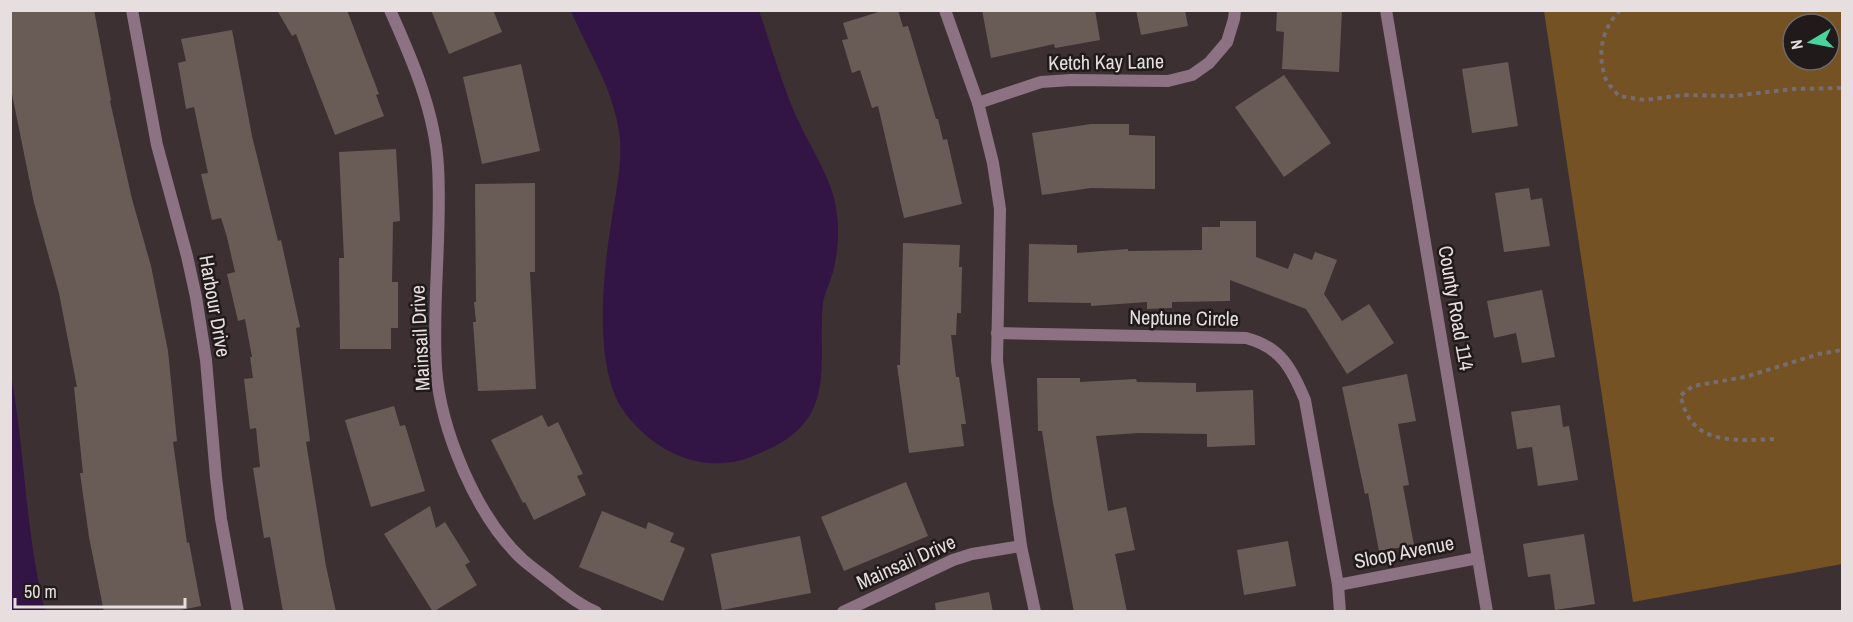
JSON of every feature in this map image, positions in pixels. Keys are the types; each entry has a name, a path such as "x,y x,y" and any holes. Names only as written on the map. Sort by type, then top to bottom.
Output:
{"street":[{"name":"Harbour Drive","path":"132,10 158,145 196,297 206,360 221,519 238,612"},
{"name":"Mainsail Drive","path":"390,10 408,50 425,100 437,155 436,370 456,452 472,489 495,526 521,558 590,610"},
{"path":"945,10 978,103 993,163 1000,208 998,372 1021,546 1035,612"},
{"name":"Ketch Kay Lane","path":"978,103 1041,82 1168,81 1192,75 1209,63 1227,42 1234,19 1234,10"},
{"name":"County Road 114","path":"1386,10 1487,612"},
{"name":"Neptune Circle","path":"997,333 1235,338 1262,342 1281,356 1295,376 1305,400 1338,585 1340,612"},
{"name":"Mainsail Drive","path":"843,612 953,560 972,554 1021,546"},
{"name":"Sloop Avenue","path":"1338,585 1478,558"}],"path":[{"path":"1620,10 1613,17 1601,41 1605,78 1619,96 1645,100 1684,95 1733,96 1793,89 1842,88"},
{"path":"1774,439 1725,439 1703,432 1689,419 1680,396 1693,386 1745,377 1819,354 1842,350"}],"shaded area":[{"path":"571,11 759,11 791,103 831,187 837,217 837,254 823,302 822,365 816,402 807,419 794,434 773,447 743,460 708,463 694,461 665,449 640,430 630,419 612,389 607,367 603,318 605,268 619,171 620,139 613,104 607,88"},
{"path":"1544,11 1842,11 1842,564 1633,602"},
{"path":"10,369 33,551 45,611 11,611"}],"building":[{"path":"10,10 94,10 110,101 132,199 151,266 168,351 177,441 173,442 187,543 189,542 201,606 170,612 104,612 89,537 80,473 83,473 74,387 77,387 59,293 34,203 10,84"},
{"path":"277,10 347,10 379,94 376,95 384,116 335,135 296,34 292,36"},
{"path":"431,10 493,10 502,32 449,54"},
{"path":"885,10 898,10 903,27 908,26 943,140 947,139 962,204 904,218 878,106 872,108 860,70 852,73 842,40 848,39 843,23"},
{"path":"982,10 1095,10 1100,40 1055,48 1054,44 991,58"},
{"path":"1136,10 1185,10 1188,26 1141,35"},
{"path":"1277,10 1342,10 1339,72 1282,69 1284,32 1276,31"},
{"path":"232,30 252,136 278,241 281,240 300,327 296,328 310,441 306,442 326,566 336,612 283,612 270,537 264,538 253,468 260,467 256,428 250,429 244,379 253,378 250,357 252,357 245,319 238,321 227,274 235,272 221,218 212,220 201,174 208,173 194,107 186,109 178,63 186,61 181,39"},
{"path":"1508,62 1518,126 1472,133 1462,69"},
{"path":"521,64 540,151 482,164 463,77"},
{"path":"1284,75 1331,143 1284,177 1235,107"},
{"path":"1091,124 1129,124 1129,135 1155,136 1155,189 1091,188 1042,195 1032,133"},
{"path":"396,149 400,221 393,222 392,282 398,282 398,328 391,328 391,349 340,349 339,258 344,258 339,152"},
{"path":"535,183 535,272 530,272 536,389 478,391 473,322 476,322 474,302 476,302 475,184"},
{"path":"1529,188 1531,200 1542,198 1550,246 1504,252 1495,193"},
{"path":"1220,221 1256,221 1256,257 1288,269 1294,253 1312,260 1315,252 1337,260 1324,294 1342,321 1369,304 1394,343 1347,374 1306,309 1230,280 1230,301 1172,302 1172,308 1147,309 1147,302 1091,306 1091,303 1028,302 1029,244 1077,245 1077,253 1128,249 1128,251 1202,250 1202,227 1220,227"},
{"path":"903,243 960,245 961,313 957,313 956,335 951,335 956,377 959,377 966,424 961,424 964,446 909,453 897,365 900,365"},
{"path":"1542,290 1555,357 1522,363 1516,333 1494,338 1487,301"},
{"path":"1407,374 1416,421 1398,424 1409,485 1403,486 1414,545 1379,551 1368,493 1365,494 1342,387"},
{"path":"1037,378 1080,378 1080,382 1136,379 1137,382 1196,383 1196,392 1253,390 1255,445 1207,447 1207,434 1139,433 1096,436 1108,511 1126,507 1135,550 1115,554 1127,612 1074,612 1042,431 1038,431"},
{"path":"1560,405 1563,427 1569,426 1578,480 1538,486 1532,447 1517,449 1511,412"},
{"path":"394,406 400,426 405,425 425,491 371,507 345,420"},
{"path":"542,415 548,427 558,422 583,474 577,476 586,495 534,520 491,440"},
{"path":"906,482 928,536 844,571 821,517"},
{"path":"430,506 436,528 445,522 470,562 465,565 477,585 433,612 384,534"},
{"path":"602,511 646,529 648,522 674,533 670,542 685,548 663,601 579,567"},
{"path":"1584,534 1595,604 1555,610 1550,574 1528,577 1523,544"},
{"path":"800,536 811,593 722,610 711,554"},
{"path":"1288,541 1296,586 1244,595 1237,550"},
{"path":"989,592 993,612 936,612 935,603"}]}
